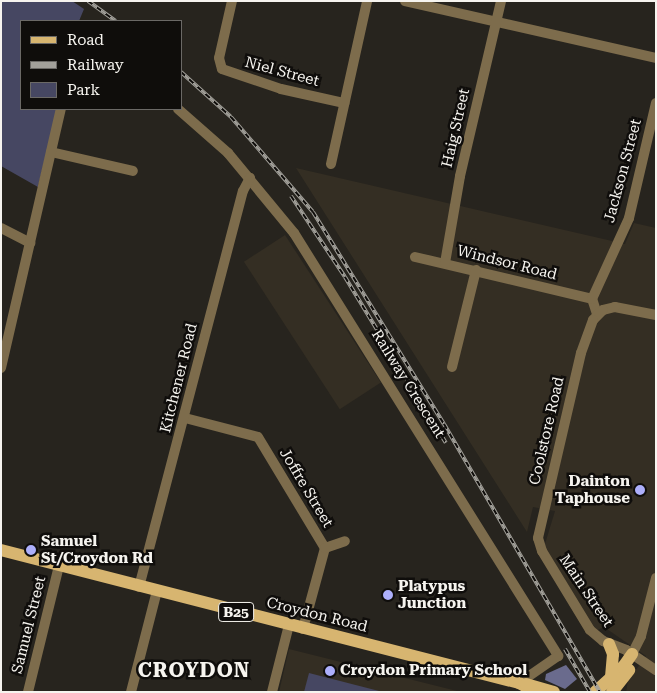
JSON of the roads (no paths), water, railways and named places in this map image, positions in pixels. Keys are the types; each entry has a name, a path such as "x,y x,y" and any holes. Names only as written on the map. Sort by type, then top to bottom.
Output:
{"main road":[{"name":"Croydon Road","path":"1,550 139,587 519,683 536,692"},
{"path":"609,644 613,654 612,685"},
{"path":"595,692 612,685 634,656"},
{"path":"519,683 542,686 554,692"}],"street":[{"name":"Niel Street","path":"232,1 219,58 222,68 281,89 344,103"},
{"path":"331,164 367,1"},
{"path":"406,1 656,58"},
{"name":"Haig Street","path":"445,263 460,176 501,1"},
{"name":"Jackson Street","path":"605,274 629,218 653,128 656,103"},
{"path":"1,368 61,110"},
{"name":"Railway Crescent","path":"179,110 228,153 294,233 336,296 558,656 519,683"},
{"path":"51,152 132,171"},
{"name":"Kitchener Road","path":"139,587 185,418 243,191 250,178"},
{"path":"1,228 30,243"},
{"name":"Windsor Road","path":"415,257 592,299"},
{"path":"452,367 476,270"},
{"path":"602,312 592,299 605,274"},
{"path":"602,312 600,296 605,274"},
{"path":"602,312 624,308 656,315"},
{"name":"Coolstore Road","path":"545,556 539,547 539,529 581,353 589,326 602,312"},
{"name":"Joffre Street","path":"185,418 258,437 325,548 303,629"},
{"path":"325,548 345,541"},
{"name":"Main Street","path":"545,556 590,630 609,644 634,656 656,670"},
{"name":"Samuel Street","path":"28,692 59,566"},
{"path":"634,656 656,578"},
{"path":"131,692 157,591"},
{"path":"272,692 289,625"}],"railway":[{"path":"88,1 115,20"},
{"path":"182,73 231,117 313,212 444,424 600,692"},
{"path":"291,196 345,277 446,443"},
{"path":"565,649 590,692"}],"place":[{"name":"Dainton Taphouse","path":"640,490"},
{"name":"Samuel St/Croydon Rd","path":"31,550"},
{"name":"Platypus Junction","path":"388,595"},
{"name":"Croydon Primary School","path":"330,671"}],"district":[{"name":"CROYDON","path":"194,670"}]}
